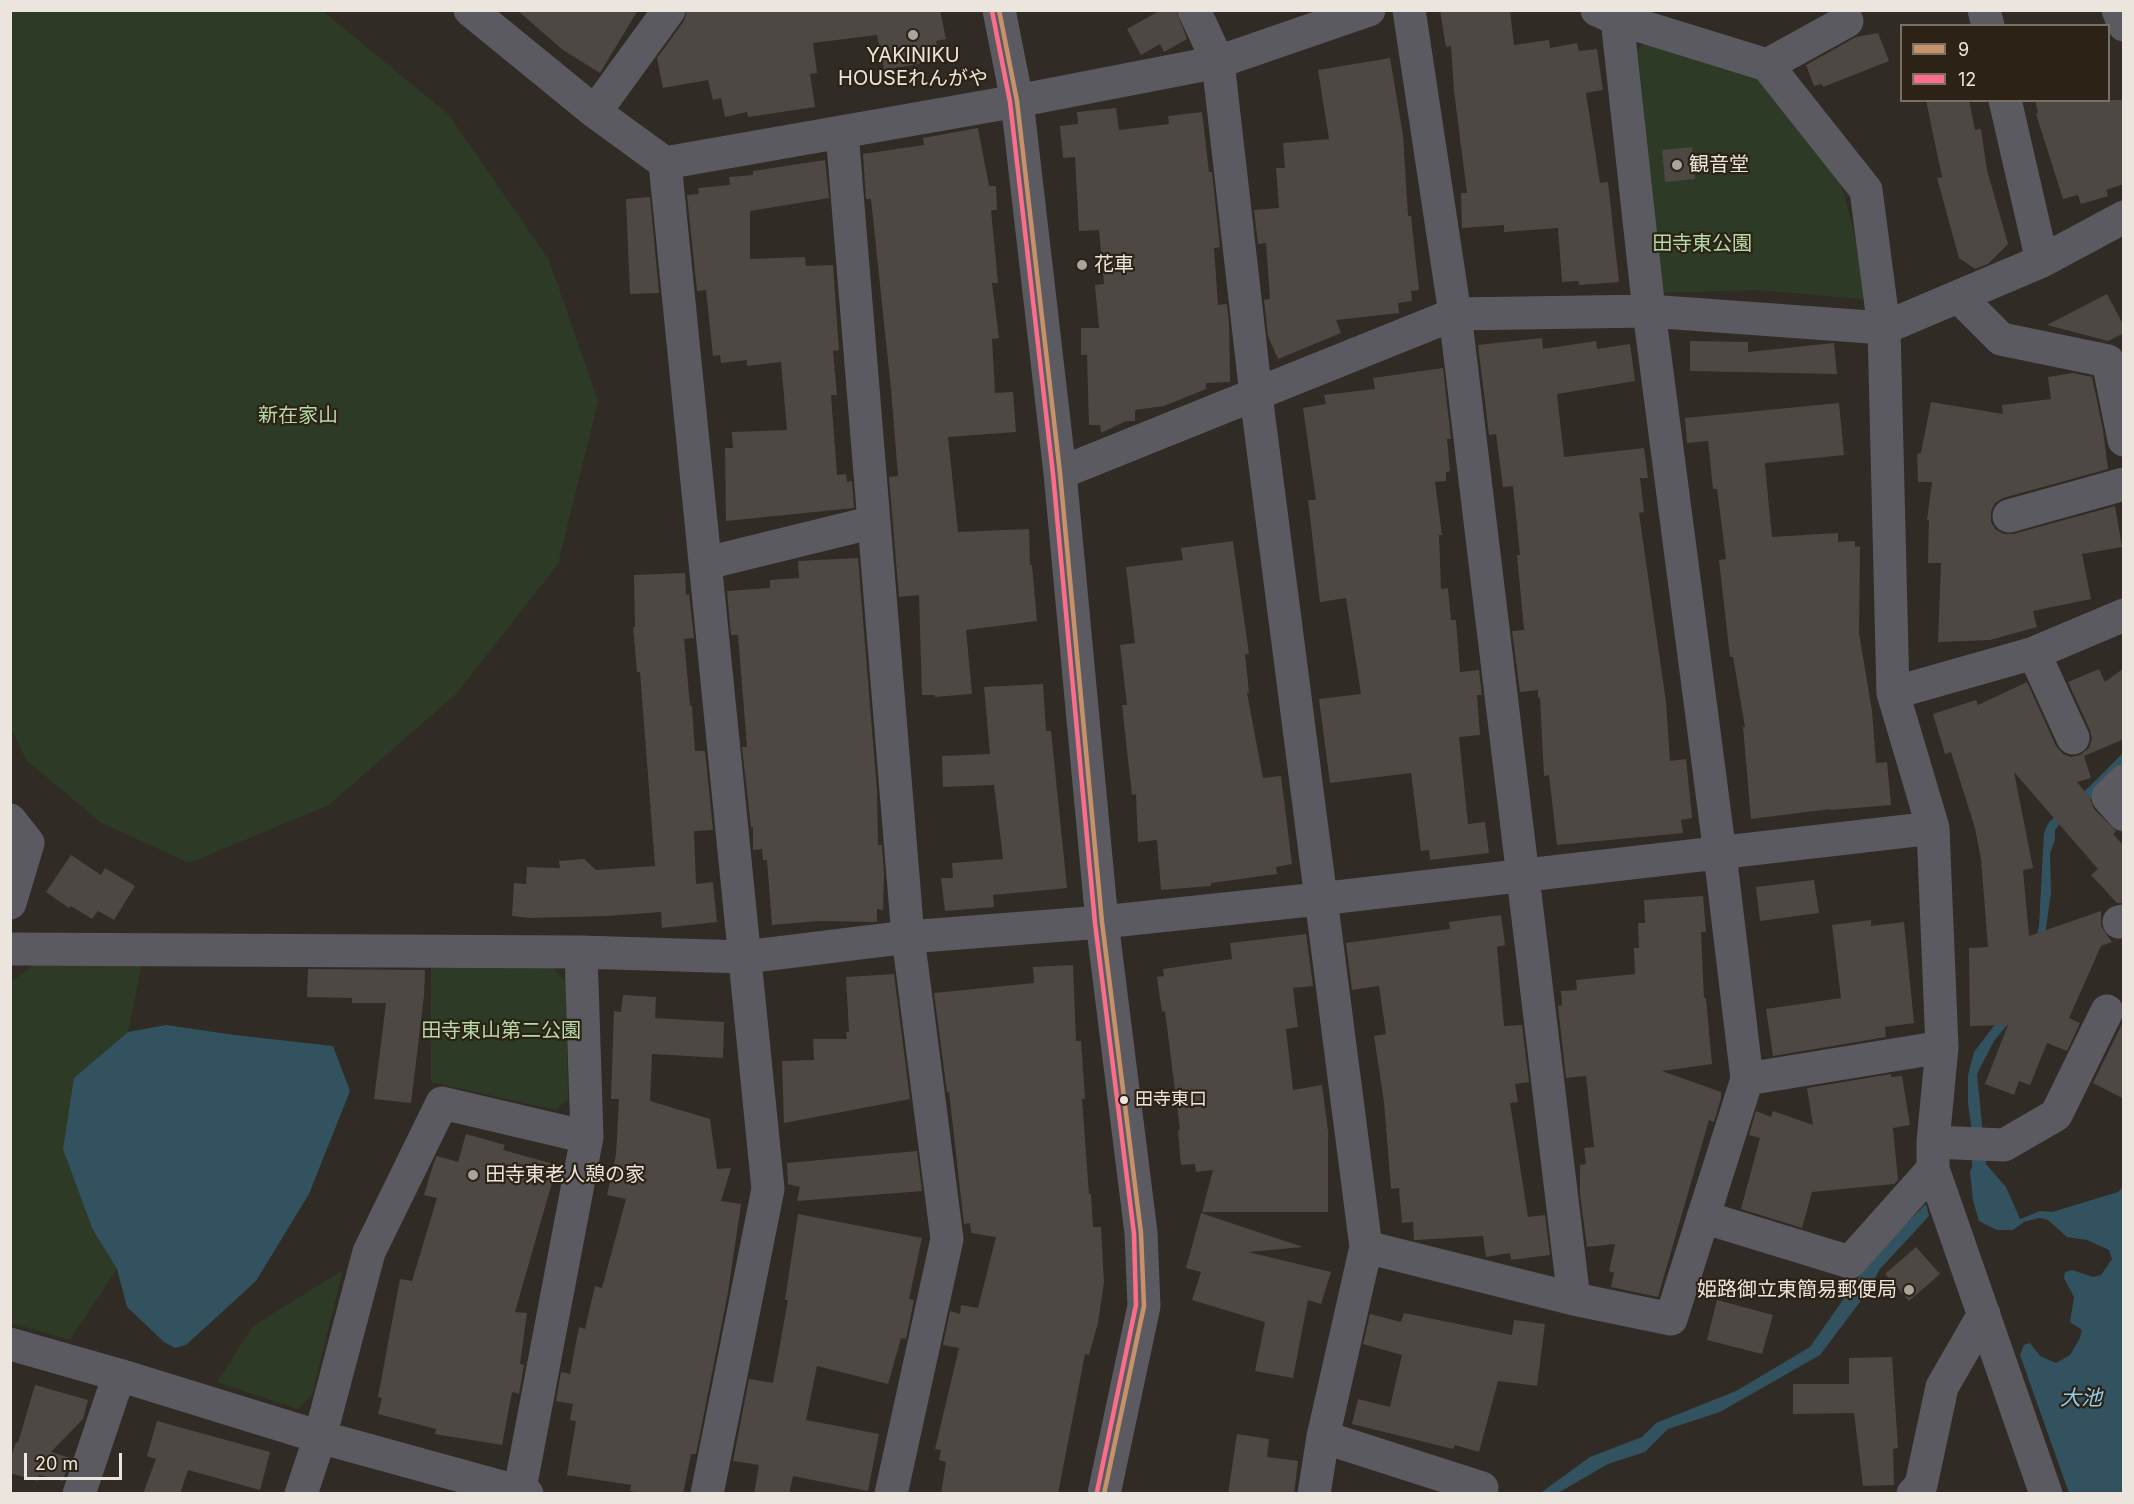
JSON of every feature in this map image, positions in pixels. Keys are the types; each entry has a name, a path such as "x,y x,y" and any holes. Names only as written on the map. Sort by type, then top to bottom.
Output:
{"street":[{"path":"470,10 595,112 666,164 1017,101 1218,62 1369,10"},
{"path":"595,112 669,10"},
{"path":"999,10 1017,101 1060,473 1102,922 1141,1233 1143,1306 1104,1494"},
{"path":"1194,10 1218,62 1256,395 1319,898 1366,1246 1323,1437 1314,1494"},
{"path":"1409,10 1455,315 1574,1299"},
{"path":"2118,10 2124,25"},
{"path":"1366,1246 1574,1299 1671,1319 1748,1079 1610,13 1767,65 1866,190 1884,328 1893,693 1933,828 1942,1047 1933,1156 2046,1494"},
{"path":"1767,65 1847,21"},
{"path":"2005,102 2042,261"},
{"path":"842,132 908,937 947,1239 891,1494"},
{"path":"666,164 768,1189 707,1494"},
{"path":"1060,473 1455,315 1649,311 1884,328 2042,261 2124,217"},
{"path":"1959,297 2001,339 2108,361 2124,440"},
{"path":"2009,516 2124,484"},
{"path":"707,563 874,522"},
{"path":"1893,693 2034,653 2124,615"},
{"path":"2034,653 2073,738"},
{"path":"2124,782 2109,797 2124,815"},
{"path":"10,820 28,843 10,903"},
{"path":"10,949 581,952 745,957 908,937 1102,922 1720,854 1933,828"},
{"path":"10,1344 320,1437 522,1493 587,1137 581,952"},
{"path":"1703,1217 1850,1262 1933,1156 2004,1145 2056,1115 2107,1011"},
{"path":"1748,1079 1942,1047"},
{"path":"301,1494 320,1437 369,1252 442,1103 587,1137"},
{"path":"1913,1494 1921,1485 1942,1387 1984,1314"},
{"path":"80,1494 119,1375"},
{"path":"1323,1437 1482,1488 1480,1494"}],"green space":[{"name":"新在家山","path":"11,10 323,11 449,115 549,260 598,401 558,564 456,694 329,805 189,863 100,822 26,760 11,728"},
{"name":"田寺東公園","path":"1646,41 1767,82 1837,168 1872,300 1758,290 1657,293 1635,52"},
{"path":"41,959 142,962 128,1032 74,1078 93,1230 117,1269 70,1340 11,1323 11,982"},
{"name":"田寺東山第二公園","path":"431,966 553,968 566,982 568,1100 555,1110 431,1082"},
{"path":"343,1270 312,1395 298,1409 217,1382 253,1326"}],"water":[{"name":"大池","path":"2123,753 2123,769 2097,797 2090,799 2066,816 2055,830 2055,840 2050,853 2051,892 2044,943 2013,1018 1994,1041 1977,1074 1986,1164 2006,1187 2020,1219 2040,1211 2052,1212 2118,1192 2123,1187 2123,1493 2069,1493 2020,1355 2024,1345 2030,1343 2040,1356 2056,1363 2070,1355 2082,1330 2070,1322 2074,1297 2064,1278 2065,1272 2072,1270 2093,1277 2101,1275 2112,1259 2109,1250 2087,1240 2067,1237 2048,1220 2039,1218 2024,1222 2013,1230 1997,1230 1979,1221 1973,1200 1970,1172 1972,1167 1968,1075 1974,1052 2000,1018 2032,957 2039,926 2044,833 2049,822"},
{"path":"166,1025 333,1046 350,1091 309,1194 256,1281 186,1345 175,1348 164,1342 127,1307 117,1269 93,1230 63,1149 74,1078 128,1032"},
{"path":"1926,1204 1929,1216 1880,1269 1868,1291 1820,1355 1720,1412 1668,1429 1645,1452 1608,1464 1558,1493 1539,1494 1590,1457 1642,1437 1656,1423 1736,1391 1810,1347 1875,1254"}],"building":[{"path":"517,10 638,10 600,73 563,50"},
{"path":"687,10 940,10 946,39 936,41 940,60 884,70 877,35 813,43 817,73 810,74 815,107 748,117 747,112 725,117 721,98 713,100 708,80 663,88 657,58 684,21"},
{"path":"1161,10 1176,10 1187,39 1164,52 1160,44 1141,55 1127,29"},
{"path":"1440,10 1510,10 1514,45 1549,40 1550,48 1577,43 1579,51 1597,49 1603,90 1586,93 1600,183 1608,182 1619,282 1579,285 1578,281 1562,282 1558,228 1504,232 1504,225 1462,228 1461,193 1467,193 1454,91 1451,46 1446,47"},
{"path":"1878,33 1889,61 1823,87 1822,84 1814,86 1806,65 1856,37"},
{"path":"1390,58 1403,135 1408,216 1411,216 1419,290 1411,291 1412,301 1398,303 1399,313 1336,320 1341,333 1278,359 1268,336 1264,300 1270,299 1266,243 1258,244 1254,210 1279,208 1276,168 1285,168 1283,143 1329,139 1318,70"},
{"path":"2124,100 2124,184 2106,190 2108,196 2081,204 2078,195 2063,199 2036,114 2038,113 2035,102"},
{"path":"1926,102 1969,102 1975,130 1981,129 1987,170 2008,244 1988,264 1975,269 1959,258 1937,178 1942,177"},
{"path":"1116,108 1119,130 1169,124 1168,116 1202,112 1209,172 1212,172 1220,247 1214,248 1218,305 1227,304 1230,382 1206,383 1206,389 1164,406 1135,410 1135,421 1126,421 1101,433 1100,425 1089,425 1087,355 1081,355 1081,328 1099,328 1095,285 1104,284 1099,230 1079,231 1075,157 1063,158 1060,126 1078,124 1077,112"},
{"path":"978,128 989,186 996,186 997,210 991,210 998,283 992,283 999,338 992,339 995,393 1013,392 1016,432 948,437 958,532 1029,529 1030,565 1032,565 1037,621 966,630 972,694 935,697 935,695 922,695 919,595 899,597 889,477 898,476 891,389 871,199 866,199 863,154 924,145 923,138"},
{"path":"1692,147 1695,179 1665,182 1662,150"},
{"path":"825,160 829,198 750,211 750,259 805,257 806,266 833,265 839,350 833,351 837,395 831,395 837,475 846,474 847,482 852,481 854,508 726,521 725,448 733,448 732,432 787,430 781,362 747,366 747,360 721,363 720,355 713,356 706,290 697,291 687,195 699,194 698,188 730,185 729,177 753,175 753,171"},
{"path":"650,197 659,293 630,294 626,199"},
{"path":"2107,294 2124,326 2124,333 2108,341 2047,325"},
{"path":"1542,338 1543,349 1596,341 1597,349 1630,344 1635,381 1557,394 1564,457 1644,448 1648,478 1640,478 1644,512 1639,513 1666,702 1670,761 1686,759 1692,818 1681,820 1683,833 1557,845 1549,775 1544,776 1540,698 1538,698 1538,690 1520,692 1512,631 1524,630 1513,486 1503,487 1496,434 1489,435 1478,345"},
{"path":"1690,341 1748,342 1748,352 1834,343 1837,374 1690,371"},
{"path":"1443,368 1451,439 1447,439 1450,471 1446,472 1446,481 1435,482 1442,535 1439,535 1441,589 1448,588 1451,620 1456,620 1460,672 1479,670 1482,695 1477,695 1480,735 1459,737 1468,824 1485,822 1489,853 1430,860 1429,850 1421,851 1411,773 1330,783 1319,699 1361,694 1346,598 1320,602 1308,500 1316,500 1303,408 1326,404 1324,395 1375,389 1373,378"},
{"path":"2073,373 2092,377 2108,469 2003,498 1995,503 1991,511 1991,522 1996,530 2004,534 2013,534 2115,506 2122,547 2082,554 2091,599 2033,611 2037,627 1990,640 1938,642 1941,563 1928,563 1929,520 1927,520 1932,482 1918,482 1917,454 1921,453 1931,402 2003,414 2002,405 2051,399 2048,377"},
{"path":"1839,403 1844,455 1765,463 1772,537 1838,533 1838,542 1855,541 1855,547 1860,546 1859,633 1872,711 1876,763 1887,762 1891,805 1831,809 1751,819 1743,727 1745,727 1733,657 1730,657 1719,560 1726,559 1717,489 1713,489 1708,441 1687,443 1685,418"},
{"path":"1233,541 1249,654 1245,654 1249,693 1247,693 1263,778 1281,776 1292,864 1276,867 1277,874 1211,883 1211,886 1161,890 1157,840 1138,842 1136,794 1132,795 1122,705 1127,705 1120,645 1135,643 1126,567 1183,560 1181,548"},
{"path":"858,558 877,791 878,845 882,845 883,910 877,909 877,922 819,921 772,925 767,860 763,860 762,849 753,850 753,827 751,827 742,747 747,747 738,635 731,635 727,591 770,588 770,580 799,578 798,561"},
{"path":"685,573 686,595 689,594 694,638 684,639 690,706 692,706 695,751 705,751 713,830 694,831 696,884 713,882 717,922 662,928 661,912 607,916 530,918 512,916 514,883 526,884 527,867 560,868 559,861 584,859 596,870 655,866 640,672 637,672 633,627 635,627 634,575"},
{"path":"2124,668 2124,739 2084,756 2091,778 2077,782 2090,798 2094,809 2116,831 2113,834 2124,846 2124,903 2117,903 2091,875 2098,869 2014,772 2033,868 2023,870 2029,936 2101,911 2101,926 2112,942 2101,946 2069,1018 2080,1023 2067,1051 2047,1043 2030,1085 2019,1081 2014,1095 1985,1084 2008,1025 1970,1026 1969,948 1988,947 1981,859 1975,828 1951,752 1945,754 1933,714 1976,700 1978,705 2027,682 2056,746 2063,754 2071,757 2080,755 2089,748 2092,739 2068,682 2099,669 2105,682"},
{"path":"1043,684 1046,731 1051,731 1067,888 993,895 994,907 945,911 941,878 953,878 952,863 1003,859 994,785 943,787 942,756 990,754 984,687"},
{"path":"71,855 101,875 105,868 135,886 114,920 98,911 92,919 71,906 69,908 46,892"},
{"path":"1814,880 1819,913 1760,921 1756,887"},
{"path":"1703,896 1706,932 1701,932 1704,998 1706,998 1712,1064 1662,1071 1721,1092 1721,1098 1714,1122 1709,1120 1658,1297 1611,1287 1614,1273 1609,1271 1615,1244 1587,1247 1580,1194 1580,1165 1586,1164 1584,1148 1594,1147 1586,1076 1566,1078 1558,1006 1562,1005 1561,991 1577,990 1576,980 1635,974 1634,948 1639,948 1638,923 1645,923 1644,900"},
{"path":"1501,915 1505,945 1497,947 1504,1026 1522,1025 1529,1082 1515,1084 1518,1102 1510,1103 1528,1217 1545,1215 1550,1255 1511,1260 1510,1253 1486,1257 1483,1236 1414,1240 1413,1222 1402,1223 1399,1188 1391,1189 1384,1102 1374,1036 1386,1034 1379,986 1352,990 1346,943 1450,929 1449,922"},
{"path":"1871,920 1871,926 1904,922 1914,1023 1885,1027 1886,1037 1773,1056 1766,1009 1841,998 1832,925"},
{"path":"1306,934 1313,986 1293,988 1298,1027 1286,1029 1293,1090 1322,1085 1328,1131 1328,1212 1202,1212 1213,1170 1196,1172 1195,1164 1181,1165 1178,1130 1180,1130 1165,1011 1162,1012 1157,977 1164,976 1163,969 1232,959 1230,943"},
{"path":"1073,965 1076,1041 1081,1041 1085,1099 1082,1099 1089,1194 1091,1194 1093,1227 1101,1227 1104,1283 1098,1323 1089,1355 1085,1354 1058,1494 941,1494 946,1462 939,1460 941,1450 935,1449 959,1348 943,1345 950,1311 960,1314 961,1305 978,1308 996,1237 971,1233 970,1223 964,1224 949,1092 947,1092 934,993 1034,983 1033,967"},
{"path":"308,969 425,970 411,1103 374,1099 386,1003 352,1003 352,998 307,997"},
{"path":"894,974 910,1099 784,1123 782,1061 814,1060 813,1039 847,1039 846,1032 849,1032 846,977"},
{"path":"623,995 656,997 655,1018 724,1022 723,1058 652,1054 650,1101 710,1119 717,1169 731,1168 721,1201 741,1204 728,1292 696,1454 691,1454 683,1494 645,1494 630,1491 631,1485 567,1475 576,1421 570,1420 573,1404 556,1401 561,1372 570,1374 579,1327 585,1329 595,1286 602,1288 626,1199 607,1195 616,1155 619,1099 611,1099 614,1011 621,1012"},
{"path":"2124,1020 2124,1099 2093,1083"},
{"path":"1891,1074 1891,1077 1902,1076 1910,1125 1893,1128 1898,1180 1894,1184 1812,1192 1802,1228 1741,1209 1760,1138 1749,1135 1756,1111 1771,1117 1773,1111 1813,1125 1807,1088"},
{"path":"466,1134 505,1145 503,1150 557,1165 515,1312 527,1313 520,1364 524,1365 519,1394 512,1392 502,1445 435,1434 436,1429 378,1414 382,1398 378,1397 400,1279 412,1281 437,1198 424,1195 434,1162 437,1156 458,1162"},
{"path":"917,1151 922,1191 797,1201 800,1187 788,1184 787,1163"},
{"path":"1201,1213 1303,1247 1248,1252 1331,1272 1321,1304 1308,1300 1293,1378 1255,1371 1265,1322 1192,1300 1201,1272 1186,1268"},
{"path":"798,1214 922,1238 909,1299 914,1300 906,1339 901,1338 888,1384 817,1366 806,1420 879,1434 868,1491 793,1476 789,1494 754,1494 759,1465 733,1461 749,1379 773,1383 788,1300 785,1300"},
{"path":"1916,1247 1940,1274 1909,1301 1885,1274"},
{"path":"1717,1300 1773,1315 1762,1354 1707,1340"},
{"path":"1404,1313 1512,1335 1514,1320 1545,1324 1537,1386 1498,1381 1479,1452 1455,1445 1453,1449 1352,1424 1358,1399 1390,1407 1402,1355 1363,1344 1370,1314 1401,1322"},
{"path":"1892,1357 1898,1448 1893,1449 1894,1485 1863,1486 1854,1413 1793,1414 1793,1384 1849,1384 1849,1358"},
{"path":"35,1385 88,1400 83,1419 51,1452 70,1458 63,1481 39,1475 38,1481 10,1473 10,1460 16,1442 18,1443"},
{"path":"157,1421 270,1452 260,1490 188,1470 180,1494 143,1494 156,1459 147,1456"},
{"path":"1237,1434 1269,1439 1267,1457 1298,1461 1294,1494 1228,1494"}],"transit line":[{"name":"9","path":"999,10 1017,101 1060,473 1102,922 1141,1233 1144,1306 1104,1494"},
{"name":"12","path":"992,11 1010,102 1053,474 1095,923 1134,1234 1136,1305 1097,1492"}],"place":[{"name":"YAKINIKU HOUSEれんがや","path":"913,35"},
{"name":"観音堂","path":"1677,165"},
{"name":"花車","path":"1082,265"},
{"name":"田寺東口","path":"1124,1100"},
{"name":"田寺東老人憩の家","path":"473,1175"},
{"name":"姫路御立東簡易郵便局","path":"1909,1290"}]}
